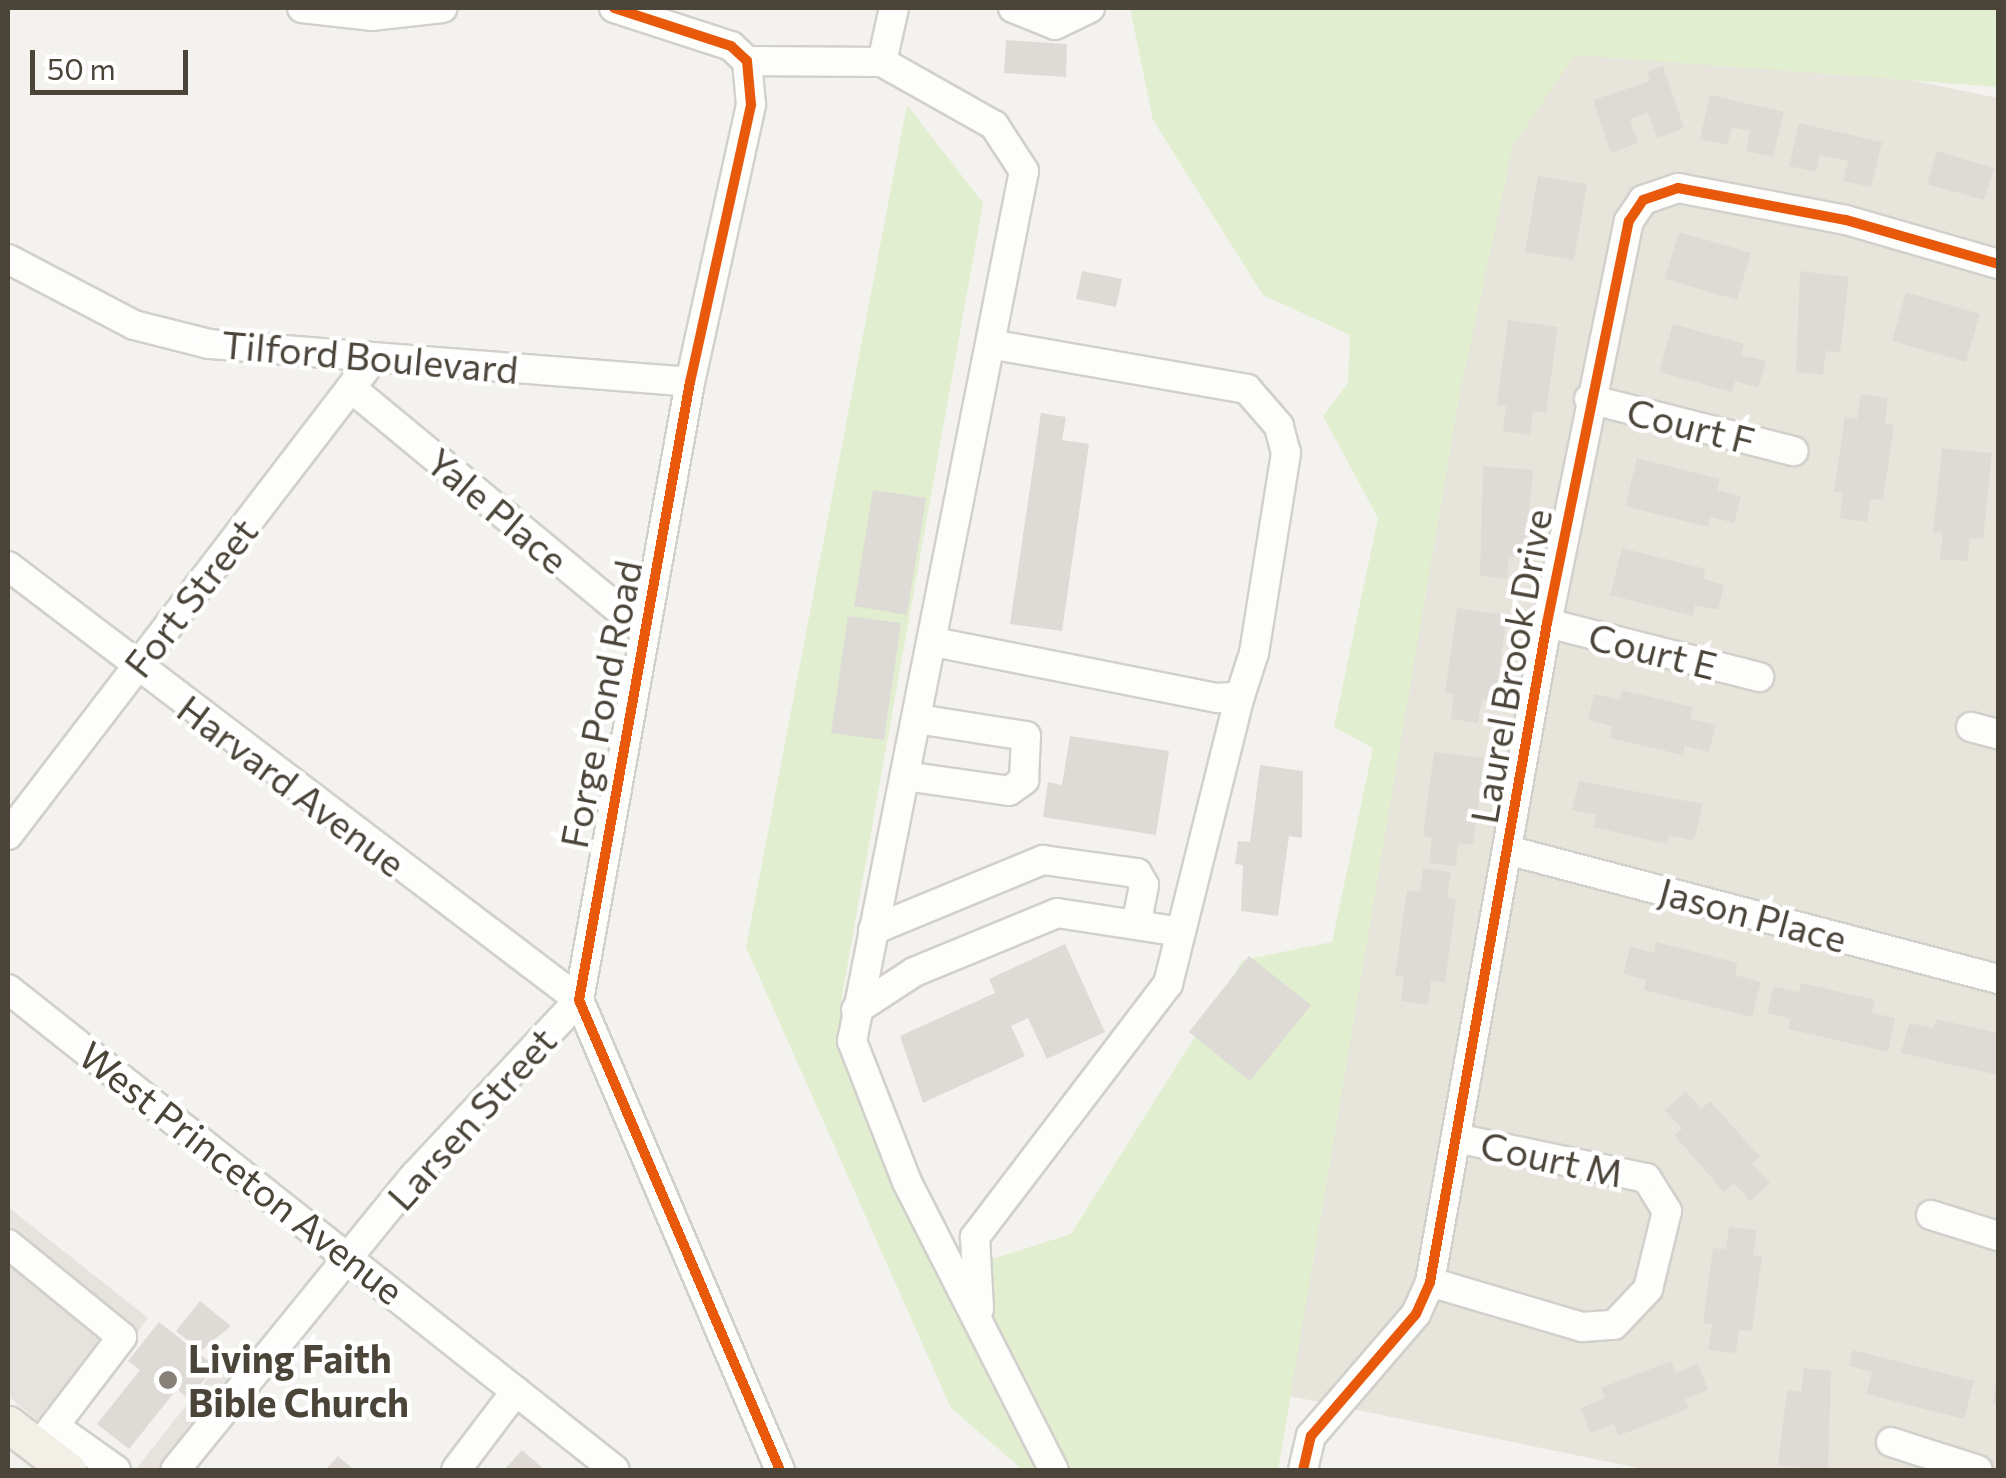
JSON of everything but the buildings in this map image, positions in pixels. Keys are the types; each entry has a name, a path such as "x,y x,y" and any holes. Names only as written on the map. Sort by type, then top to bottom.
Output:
{"main road":[{"path":"8,1424 46,1437 68,1470"}],"street":[{"path":"302,8 371,16 443,8"},
{"path":"614,8 711,36 747,60 882,62 994,125 1024,171 994,345 856,1010 856,1070 1054,1470"},
{"path":"882,62 894,8"},
{"path":"1013,8 1055,25 1090,8"},
{"name":"Forge Pond Road","path":"579,1000 690,382 751,105 747,60"},
{"name":"Laurel Brook Drive","path":"1303,1470 1311,1436 1416,1314 1430,1282 1589,399 1624,237 1644,200 1678,188 1846,220 1998,264"},
{"name":"Tilford Boulevard","path":"8,259 134,325 286,357 690,382"},
{"path":"979,1320 974,1237 1168,984 1240,696 1286,453 1280,426 1247,389 994,345"},
{"name":"Fort Street","path":"8,835 373,360"},
{"name":"Yale Place","path":"351,388 645,631"},
{"name":"Court F","path":"1589,399 1794,451"},
{"name":"Harvard Avenue","path":"8,566 136,668 579,1000"},
{"name":"Court E","path":"1546,623 1760,677"},
{"path":"934,642 1240,696"},
{"path":"905,776 1009,790 1024,780 1026,736 918,719"},
{"name":"Jason Place","path":"1508,850 1998,979"},
{"path":"872,930 1042,860 1136,874 1144,886 1136,922"},
{"path":"856,1010 914,972 1057,914 1136,922 1181,932"},
{"name":"West Princeton Avenue","path":"8,989 350,1256 615,1470"},
{"path":"579,1000 780,1470"},
{"name":"Larsen Street","path":"175,1470 350,1256 579,1000"},
{"name":"Court M","path":"1430,1282 1582,1327 1614,1325 1648,1289 1662,1241 1665,1200 1646,1178 1456,1138"},
{"path":"1931,1215 1998,1236"},
{"path":"8,1244 122,1337 46,1437 116,1470"},
{"path":"456,1470 516,1391"},
{"path":"1891,1442 1978,1470"}],"shaded area":[{"path":"1618,20 1998,98 1998,1470 1648,1470 1256,1389 1495,120"},
{"path":"8,1207 148,1318 60,1439 8,1396"},
{"path":"225,1356 244,1373 167,1470 136,1469"}],"green space":[{"path":"1130,8 1998,8 1998,87 1575,55 1513,146 1458,403 1278,1470 1023,1470 951,1408 746,947 907,105 983,203 840,1007 961,1269 1071,1234 1243,960 1332,942 1373,748 1334,727 1378,518 1323,416 1348,383 1350,335 1263,295 1153,120"}],"cycle path":[{"path":"614,8 731,46 747,61 751,105 690,382 579,1000 780,1470"},
{"path":"1303,1470 1311,1436 1416,1314 1430,1282 1547,623 1629,221 1643,200 1678,188 1846,220 1998,264"}],"place":[{"name":"Living Faith Bible Church","path":"168,1380"}]}
